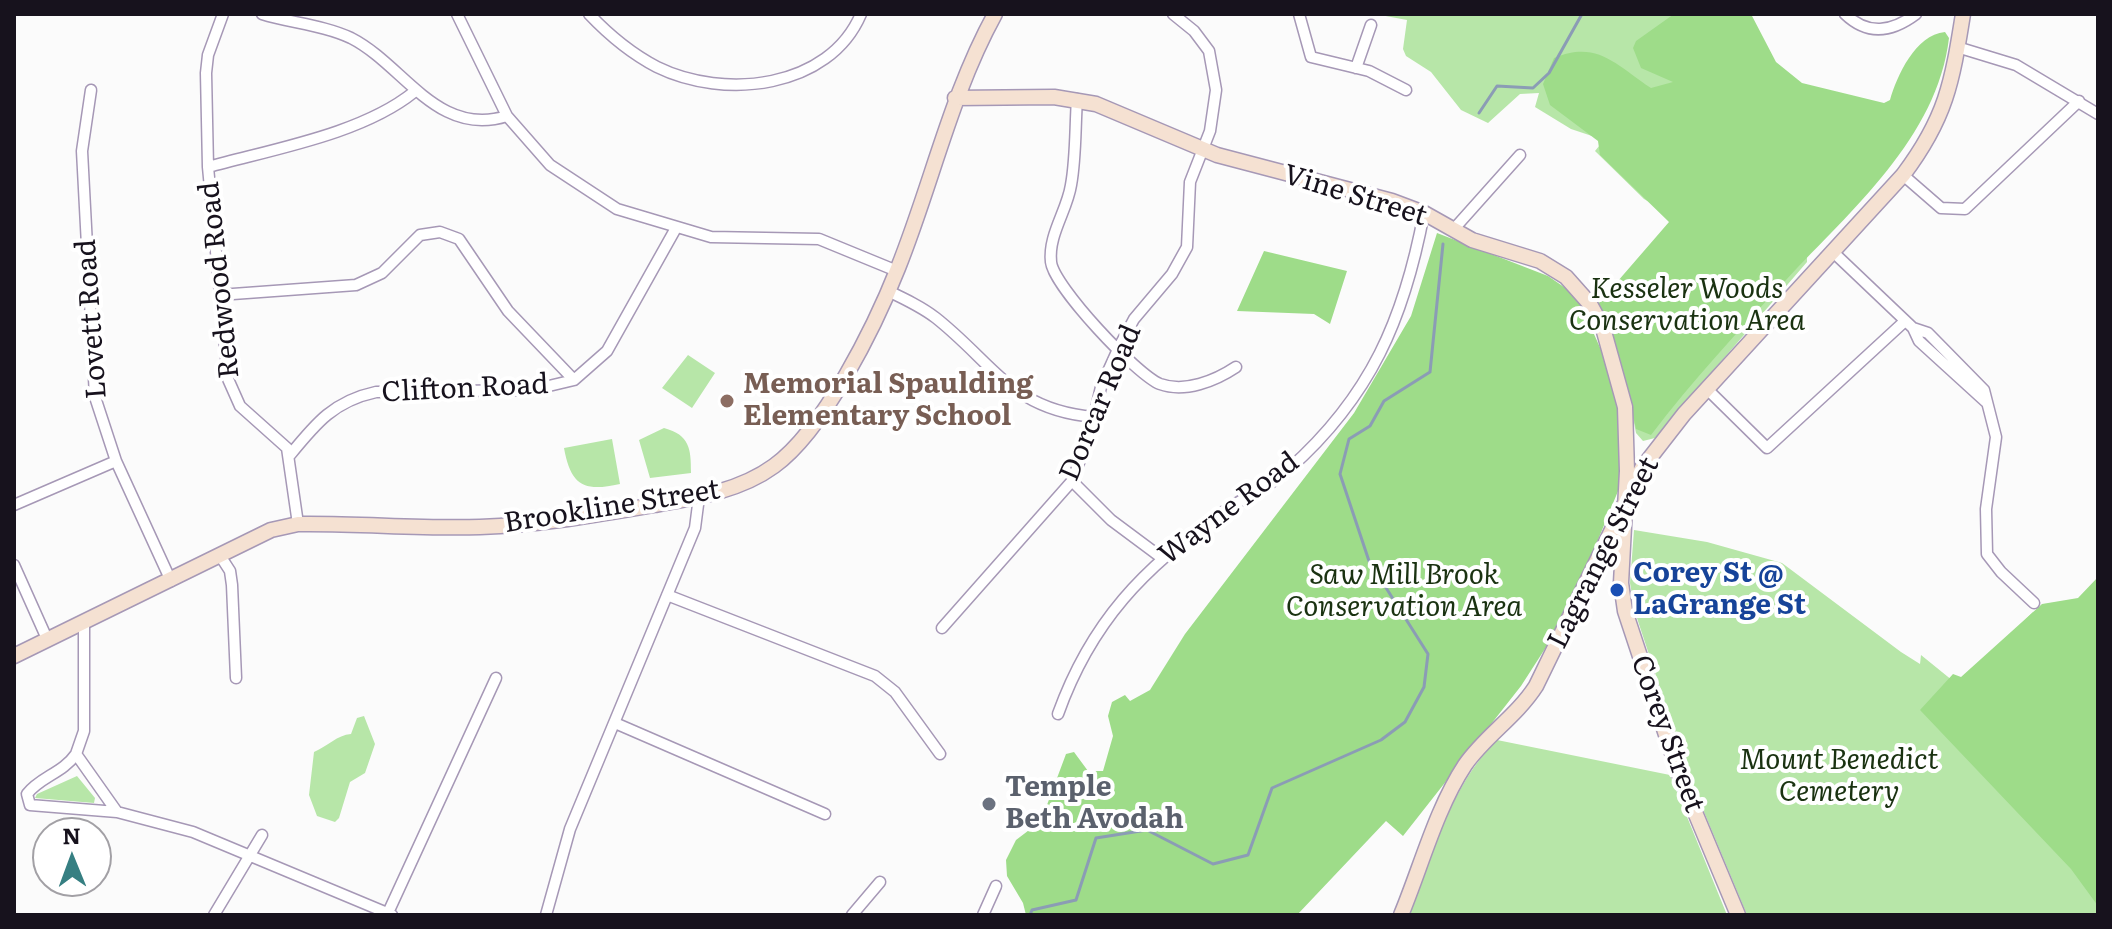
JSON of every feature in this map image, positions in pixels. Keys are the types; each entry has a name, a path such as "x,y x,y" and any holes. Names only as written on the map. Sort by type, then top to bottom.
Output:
{"main road":[{"name":"Brookline Street","path":"14,656 171,581 252,537 298,524 504,526 699,497 755,477 798,446 831,403 897,271 955,98 995,14"},
{"name":"Lagrange Street","path":"1401,915 1458,778 1474,754 1515,713 1536,686 1642,468 1707,389 1903,175 1938,124 1963,14"},
{"name":"Vine Street","path":"955,98 1077,99 1201,149 1424,213 1472,240 1540,261 1577,286 1603,328 1614,359 1627,432 1626,499"},
{"path":"1627,432 1639,445 1659,446"},
{"name":"Corey Street","path":"1626,499 1621,564 1624,604 1685,790 1738,915"},
{"path":"1598,558 1611,555 1621,564"}],"street":[{"name":"Redwood Road","path":"223,14 208,55 206,73 208,167 219,295 232,393 240,406 282,442 290,455"},
{"path":"262,14 294,18 349,37 374,52 414,92 440,108 468,118 507,116"},
{"path":"457,14 507,116 550,165 576,185 617,209 676,228 743,240 819,239 897,271"},
{"path":"589,14 656,66 682,77 743,84 781,79 812,68 844,45 861,14"},
{"name":"Dorcar Road","path":"942,628 1072,481 1101,387 1119,347 1134,319 1182,258 1187,247 1190,182 1216,108 1214,69 1202,40 1173,14"},
{"path":"1299,14 1311,57 1356,68 1406,90"},
{"path":"1845,14 1866,30 1890,29 1916,14"},
{"path":"1356,68 1371,25"},
{"path":"1957,47 2016,65 2098,114"},
{"name":"Lovett Road","path":"91,90 82,151 95,397 116,461 171,581"},
{"path":"208,167 355,124 397,105 414,92"},
{"path":"1077,99 1072,183 1051,247 1053,275 1081,310 1138,370 1159,384 1172,387 1204,383 1236,367"},
{"path":"1903,175 1941,208 1965,209 2079,101"},
{"path":"1453,230 1520,155"},
{"name":"Wayne Road","path":"1058,714 1087,645 1113,608 1162,558 1226,510 1287,471 1341,416 1361,390 1396,321 1415,262 1424,213"},
{"name":"Clifton Road","path":"290,455 328,413 351,398 376,392 532,390 574,380 607,351 676,228"},
{"path":"219,295 356,285 382,273 420,235 440,232 459,239 468,247 508,311 574,380"},
{"path":"1832,251 1909,325 1928,333 1982,387 1996,437 1984,526 1987,554 2034,603"},
{"path":"888,291 937,319 1015,391 1050,410 1094,417"},
{"path":"1707,389 1767,448 1909,325"},
{"path":"290,455 298,524"},
{"path":"14,505 116,461"},
{"path":"1072,481 1111,520 1162,558"},
{"path":"546,915 570,829 695,528 699,497"},
{"path":"219,554 230,571 232,585 236,678"},
{"path":"14,565 48,641"},
{"path":"667,595 875,676 895,692 940,754"},
{"path":"84,624 84,731 68,766 27,794 30,805 117,812 193,832 389,914 496,678"},
{"path":"615,723 825,814"},
{"path":"76,754 117,812"},
{"path":"214,915 262,835"},
{"path":"852,915 880,882"},
{"path":"983,915 996,886"}],"green space":[{"name":"Kesseler Woods Conservation Area","path":"1375,14 1700,14 1807,252 1807,262 1655,438 1643,441 1636,433 1625,377 1601,309 1679,219 1644,199 1595,151 1604,140 1571,129 1535,107 1539,93 1520,94 1488,123 1461,110 1431,72 1406,56 1403,49 1407,20"},
{"name":"Kesseler Woods Conservation Area","path":"1674,14 1751,14 1776,62 1802,83 1884,103 1890,100 1897,80 1916,49 1934,35 1945,32 1949,38 1941,74 1928,108 1887,170 1717,356 1651,435 1636,429 1620,358 1598,304 1669,222 1600,155 1598,141 1550,105 1543,84 1554,58 1582,52 1605,57 1651,88 1673,82 1641,68 1633,48 1636,41"},
{"name":"Saw Mill Brook Conservation Area","path":"1437,233 1548,276 1577,296 1602,352 1632,457 1568,613 1521,686 1403,836 1386,821 1297,915 1026,915 1023,903 1007,876 1006,860 1016,840 1041,821 1066,754 1074,752 1088,771 1103,771 1113,736 1108,716 1112,702 1125,695 1130,701 1150,690 1185,634 1354,413 1411,316"},
{"path":"1264,251 1347,271 1330,324 1314,314 1237,311"},
{"path":"688,355 715,373 692,408 662,388"},
{"path":"664,428 679,435 687,444 691,473 650,478 639,440"},
{"path":"612,439 620,484 597,487 581,483 571,471 564,448"},
{"name":"Mount Benedict Cemetery","path":"1634,530 1707,542 1782,563 1901,652 1920,664 1921,655 1958,685 2033,612 2098,643 2098,915 1747,915 1689,776 1635,612 1630,583"},
{"path":"2098,577 2098,906 2071,869 1920,710 1953,674 1961,677 2042,604 2078,598"},
{"path":"364,716 375,744 365,773 350,782 335,822 317,816 309,795 314,752 351,734 357,718"},
{"name":"Mount Benedict Cemetery","path":"1497,740 1670,775 1727,915 1409,915 1455,800 1481,758"},
{"path":"77,776 95,798 94,803 35,798 37,794"}],"waterway":[{"path":"1479,113 1497,86 1533,88 1549,73 1582,14"},
{"path":"1030,915 1032,910 1076,900 1096,838 1147,830 1213,864 1248,855 1272,788 1381,740 1405,722 1424,687 1428,654 1369,561 1340,474 1349,439 1370,426 1384,401 1430,372 1443,244"}],"place":[{"name":"Memorial Spaulding Elementary School","path":"727,401"},
{"name":"Corey St @ LaGrange St","path":"1617,590"},
{"name":"Temple Beth Avodah","path":"989,804"}]}
